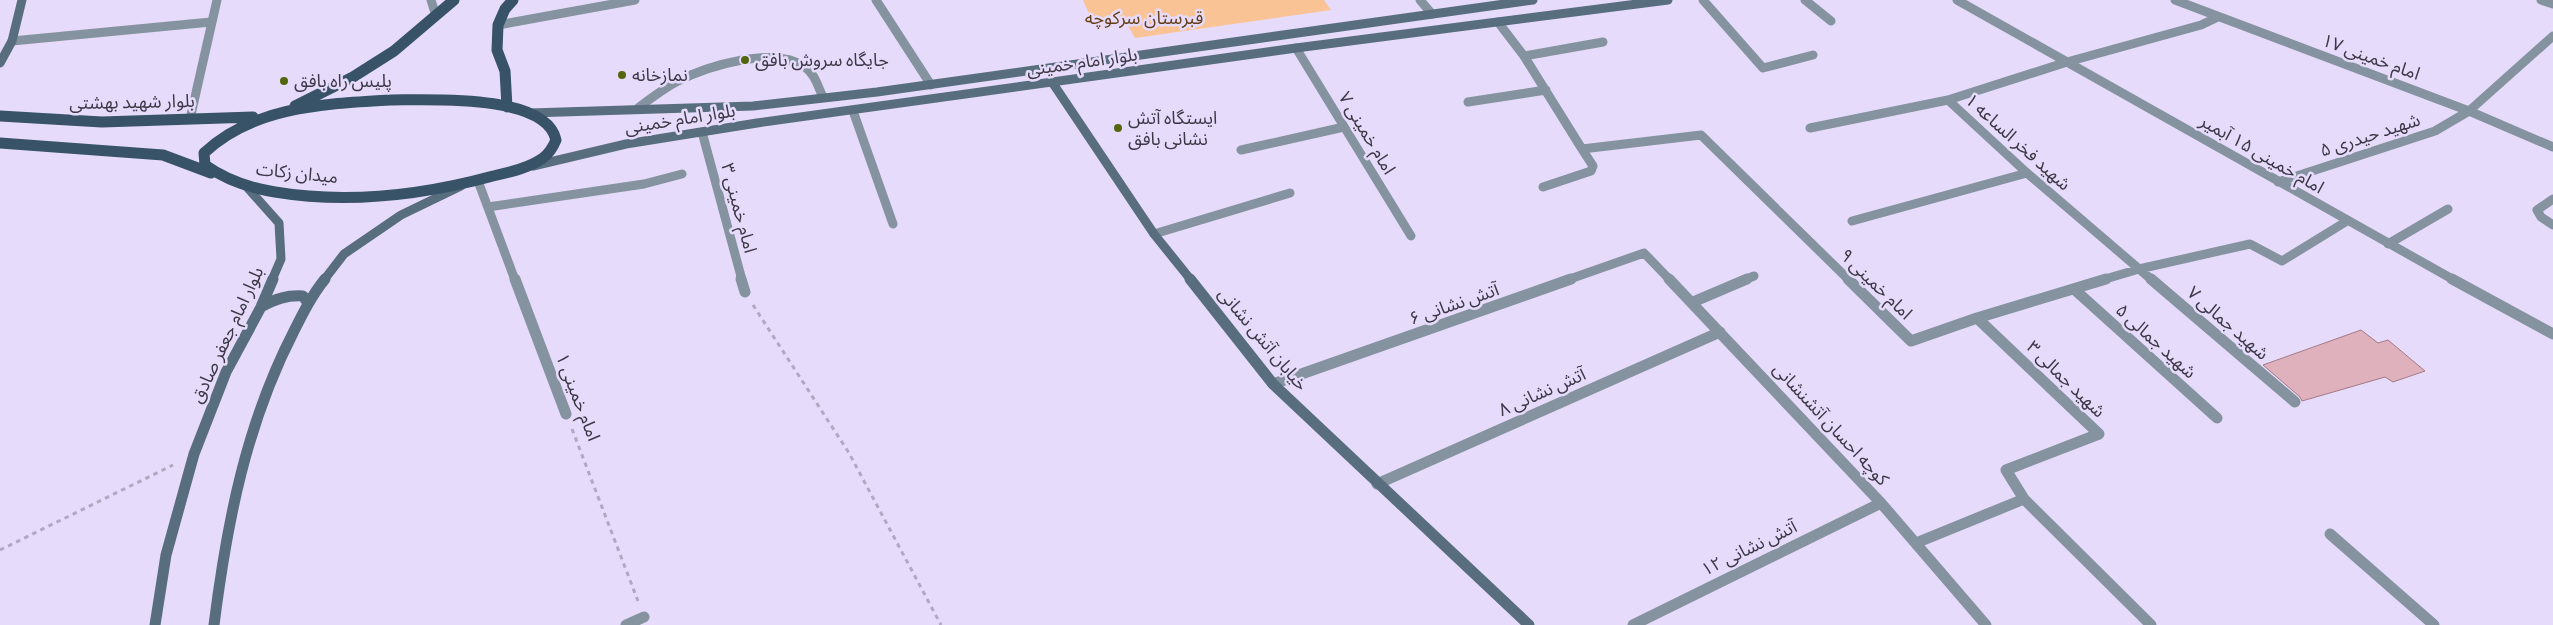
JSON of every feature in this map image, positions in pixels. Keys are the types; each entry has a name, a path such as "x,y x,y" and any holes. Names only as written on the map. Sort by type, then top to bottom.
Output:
{"main road":[{"path":"0,63 12,41 22,0"},
{"path":"278,115 353,77 394,51 454,0"},
{"path":"508,107 505,71 497,50 498,25 505,9 513,0"},
{"name":"بلوار امام خمینی","path":"530,113 638,108 686,109 753,106 931,84 1533,0"},
{"name":"بلوار امام خمینی","path":"503,174 626,144 702,132 1243,55 1668,0"},
{"path":"1243,55 1234,51 1232,46 1244,40"},
{"path":"1170,50 1186,53 1186,59 1180,64"},
{"name":"خیابان آتش نشانی","path":"1052,82 1154,234 1274,384 1377,484 1529,625"},
{"name":"میدان زکات","path":"390,100 434,100 508,107 530,113 552,126 556,140 549,152 531,165 462,186 419,192 324,196 246,186 220,176 205,165 204,152 214,140 235,128 265,117 346,103 390,100"},
{"name":"بلوار شهید بهشتی","path":"0,116 102,122 265,117"},
{"path":"0,143 164,154 220,176"},
{"name":"بلوار امام جعفر صادق","path":"155,625 166,555 194,454 226,372 261,307 281,259 279,223 246,186"},
{"path":"214,625 225,540 248,445 276,366 308,303 344,254 401,215 462,186"},
{"path":"261,307 274,298 290,294 303,296 308,303"}],"street":[{"path":"190,118 217,0"},
{"path":"431,0 436,16"},
{"path":"498,25 636,0"},
{"path":"876,0 931,84"},
{"path":"1420,0 1432,14"},
{"path":"1702,0 1763,68 1813,55"},
{"path":"1806,0 1831,21"},
{"name":"امام خمینی ۱۵ آبمیر","path":"1957,0 2388,244 2553,334"},
{"name":"امام خمینی ۱۷","path":"2175,0 2469,111 2553,147"},
{"path":"2541,0 2553,4"},
{"name":"شهید فخر الساعه ۱","path":"2139,269 2027,174 1948,100 2067,62 2191,28 2218,17"},
{"path":"12,41 211,22"},
{"path":"1498,22 1524,56 1593,166 1591,171 1544,187"},
{"name":"شهید حیدری ۵","path":"2278,182 2435,131 2469,111 2553,36"},
{"path":"1524,56 1603,42"},
{"name":"امام خمینی ۷","path":"1296,48 1411,236"},
{"path":"638,108 679,80 707,68 766,57 792,60 805,66 822,96"},
{"path":"1468,102 1546,90"},
{"path":"1810,128 1948,100"},
{"path":"853,111 893,224"},
{"path":"1241,150 1344,127"},
{"name":"امام خمینی ۳","path":"702,132 745,292"},
{"name":"امام خمینی ۹","path":"1582,149 1701,135 1911,341 1977,318 2139,269 2250,244 2282,261 2347,221"},
{"path":"488,206 644,184 682,174"},
{"path":"1852,221 2027,174"},
{"name":"امام خمینی ۱","path":"478,181 566,414"},
{"path":"1154,234 1290,193"},
{"path":"2553,199 2536,210 2541,217 2553,225"},
{"path":"2388,244 2448,209"},
{"name":"آتش نشانی ۶","path":"1274,384 1644,253"},
{"name":"کوچه احسان آتشنشانی","path":"1644,253 1693,302 1881,502 1986,625"},
{"name":"شهید جمالی ۷","path":"2139,269 2295,402"},
{"path":"1693,302 1754,276"},
{"name":"شهید جمالی ۵","path":"2074,289 2218,418"},
{"name":"شهید جمالی ۳","path":"1977,318 2099,434 2006,470 2024,499"},
{"name":"آتش نشانی ۸","path":"1377,484 1720,332"},
{"path":"1916,543 2024,499 2151,625"},
{"name":"آتش نشانی ۱۲","path":"1633,625 1881,502"},
{"path":"2330,534 2434,625"},
{"path":"626,625 644,617"}],"path":[{"path":"745,292 849,453 941,625"},
{"name":"امام خمینی ۱","path":"566,414 644,617"},
{"path":"0,550 194,454"}],"green space":[{"name":"قبرستان سرکوچه","path":"1083,0 1324,0 1331,10 1135,38 1127,24 1096,30"}],"building":[{"path":"2361,330 2378,343 2388,340 2425,371 2393,382 2385,377 2302,401 2300,397 2263,365"}],"place":[{"name":"جایگاه سروش بافق","path":"745,60"},
{"name":"نمازخانه","path":"622,75"},
{"name":"پلیس راه بافق","path":"284,81"},
{"name":"ایستگاه آتش نشانی بافق","path":"1118,128"}]}
